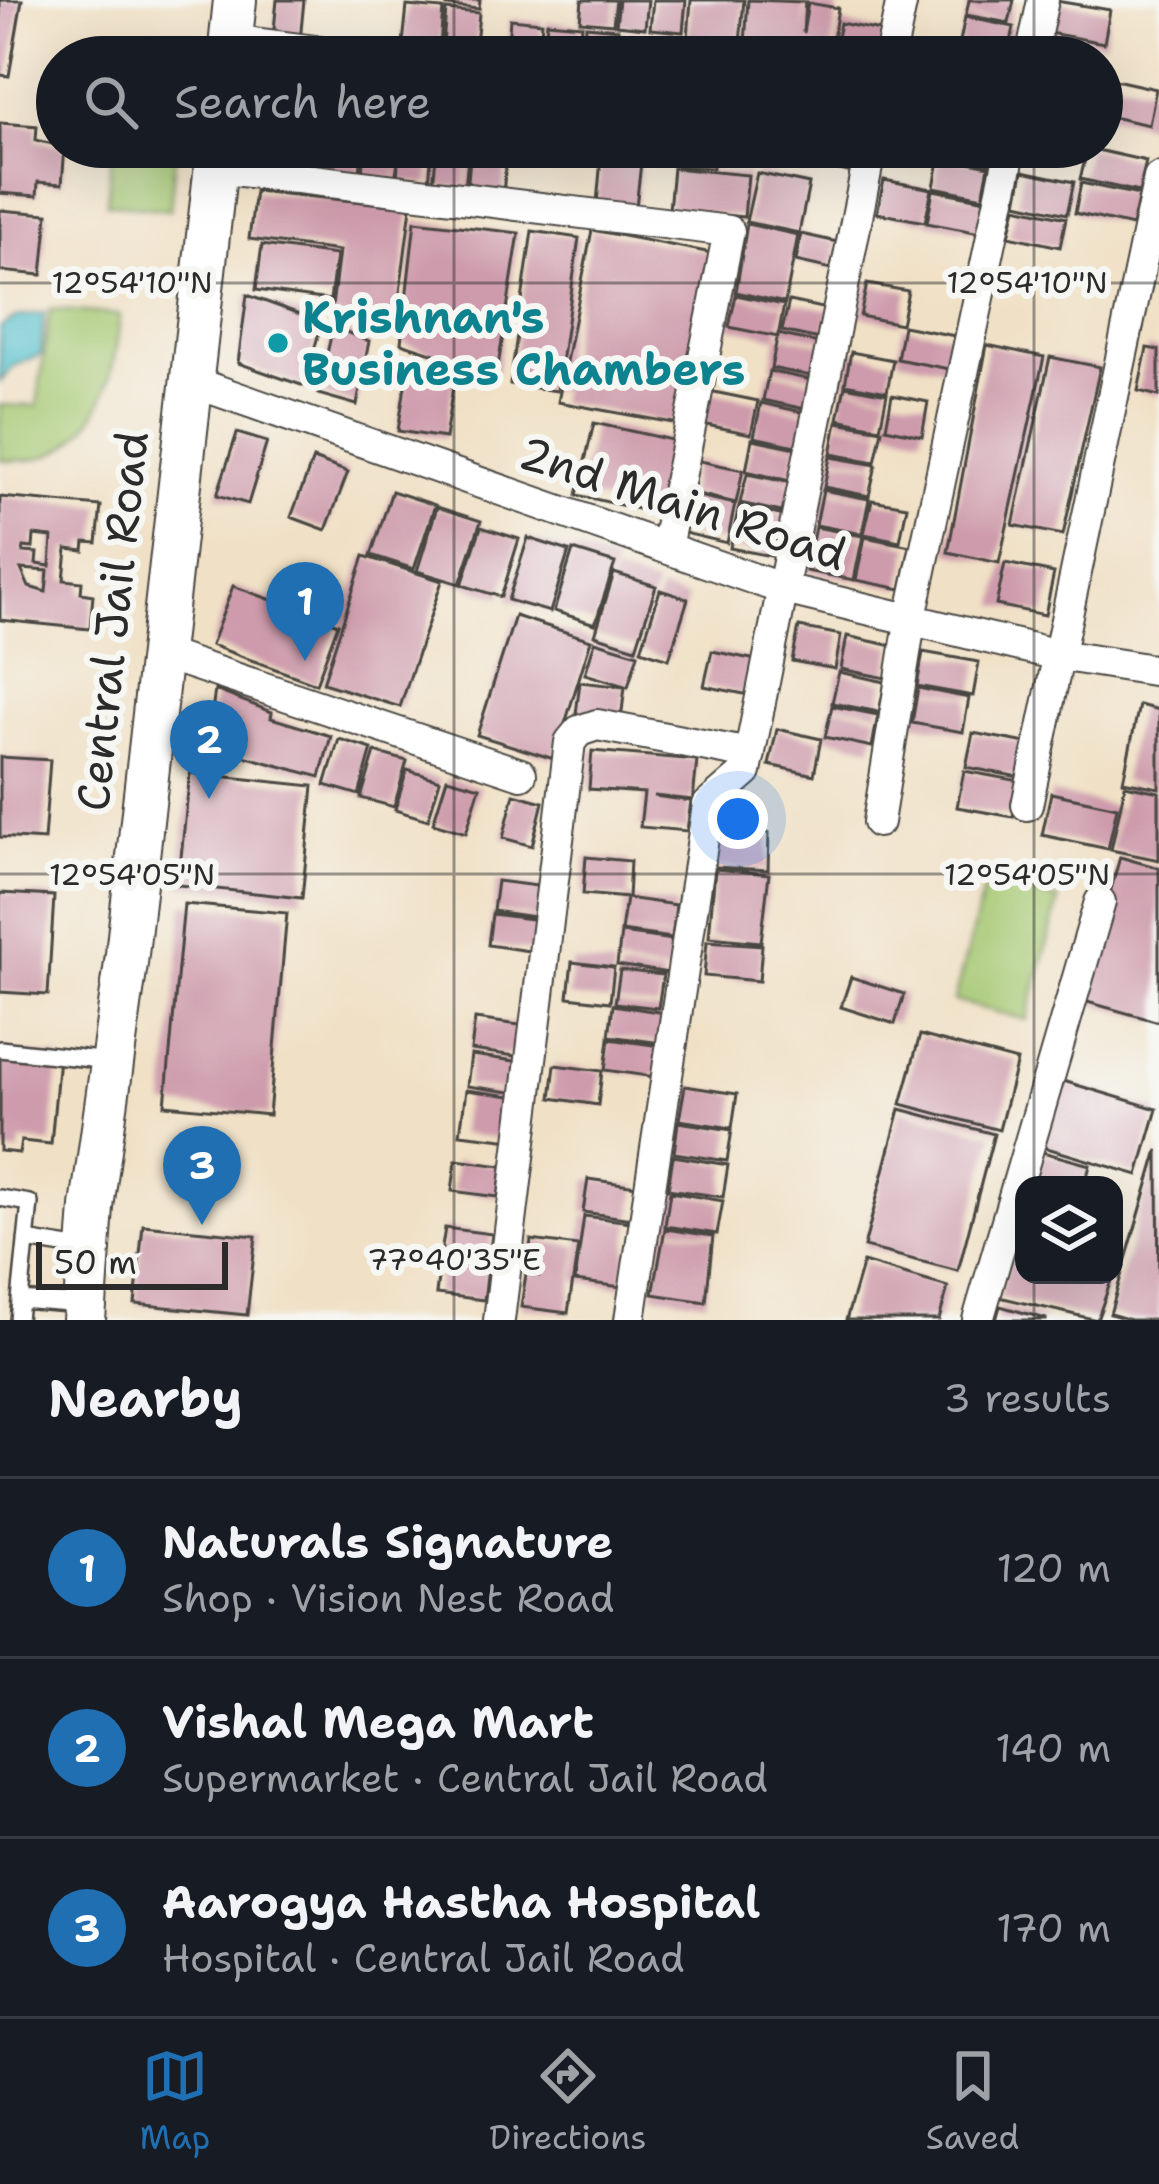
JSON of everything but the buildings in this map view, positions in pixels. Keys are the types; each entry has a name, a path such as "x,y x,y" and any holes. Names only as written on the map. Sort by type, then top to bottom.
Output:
{"main road":[{"name":"Central Jail Road","path":"84,1313 216,168"}],"street":[{"path":"894,36 902,0"},
{"path":"1035,36 1043,0"},
{"path":"293,168 730,231 666,548"},
{"path":"630,1320 708,805 746,772 868,168"},
{"path":"878,822 910,622 1007,168"},
{"path":"1028,805 1159,178"},
{"name":"2nd Main Road","path":"190,381 781,588 1058,655 1159,671"},
{"path":"160,653 520,774"},
{"path":"499,1320 570,742 579,731 597,725 749,754"},
{"path":"978,1320 1100,902"}],"lane":[{"path":"0,1049 112,1061"},
{"path":"0,1198 30,1203 17,1320"},
{"path":"26,1240 89,1250"},
{"path":"20,1300 84,1313"}],"green space":[{"path":"110,168 174,168 170,210 107,203"},
{"path":"50,309 120,315 112,370 92,419 76,438 56,452 31,460 0,460 0,405 37,406"},
{"path":"986,880 1059,900 1027,1020 954,1001"}],"water":[{"path":"44,313 41,355 14,366 0,382 0,327 17,317"}],"place":[{"name":"Krishnan's Business Chambers","path":"278,343"},
{"name":"Naturals Signature","path":"305,661"},
{"name":"Vishal Mega Mart","path":"209,799"},
{"name":"Aarogya Hastha Hospital","path":"202,1225"}]}
